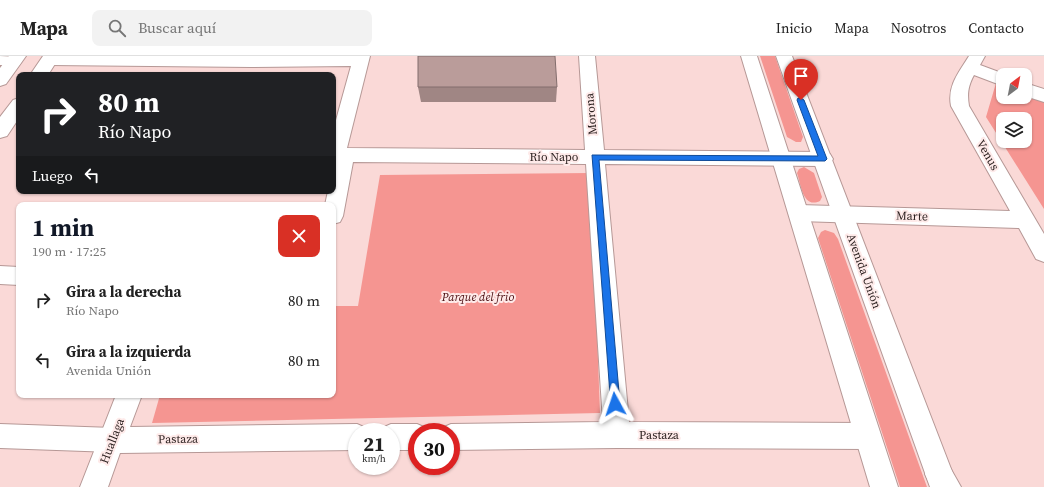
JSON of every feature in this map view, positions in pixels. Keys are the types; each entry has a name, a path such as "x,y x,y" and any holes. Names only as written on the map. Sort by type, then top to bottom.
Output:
{"street":[{"name":"Morona","path":"587,56 617,435"},
{"path":"749,56 884,487"},
{"name":"Avenida Unión","path":"784,56 943,483"},
{"path":"41,72 51,58 361,58 338,155 336,179"},
{"path":"0,80 10,59"},
{"path":"974,62 996,76"},
{"name":"Venus","path":"974,62 959,86 957,96 960,106 1044,253"},
{"path":"1032,92 1044,96"},
{"path":"0,131 16,108"},
{"name":"Río Napo","path":"338,155 823,159"},
{"name":"Marte","path":"799,213 1025,220"},
{"path":"0,276 16,276"},
{"name":"Huallaga","path":"94,487 128,398"},
{"name":"Pastaza","path":"0,436 113,440 348,437"},
{"name":"Pastaza","path":"460,436 868,436"},
{"path":"868,436 872,487"}],"green space":[{"path":"760,56 775,56 803,137 801,142 796,142 787,137"},
{"path":"996,83 996,104 1032,104 1032,97 1044,102 1044,209 1006,148 1032,148 1032,112 996,112 996,133 986,117"},
{"path":"804,167 814,173 822,197 820,201 814,203 806,199 797,173 799,169"},
{"name":"Parque del frio","path":"591,173 600,413 152,423 159,398 336,398 336,306 358,306 380,175"},
{"path":"825,230 834,233 838,239 927,487 900,487 818,238 821,232"}],"building":[{"path":"418,56 555,56 557,87 418,87"}],"route":[{"path":"615,404 595,157 823,159 801,100"}]}
